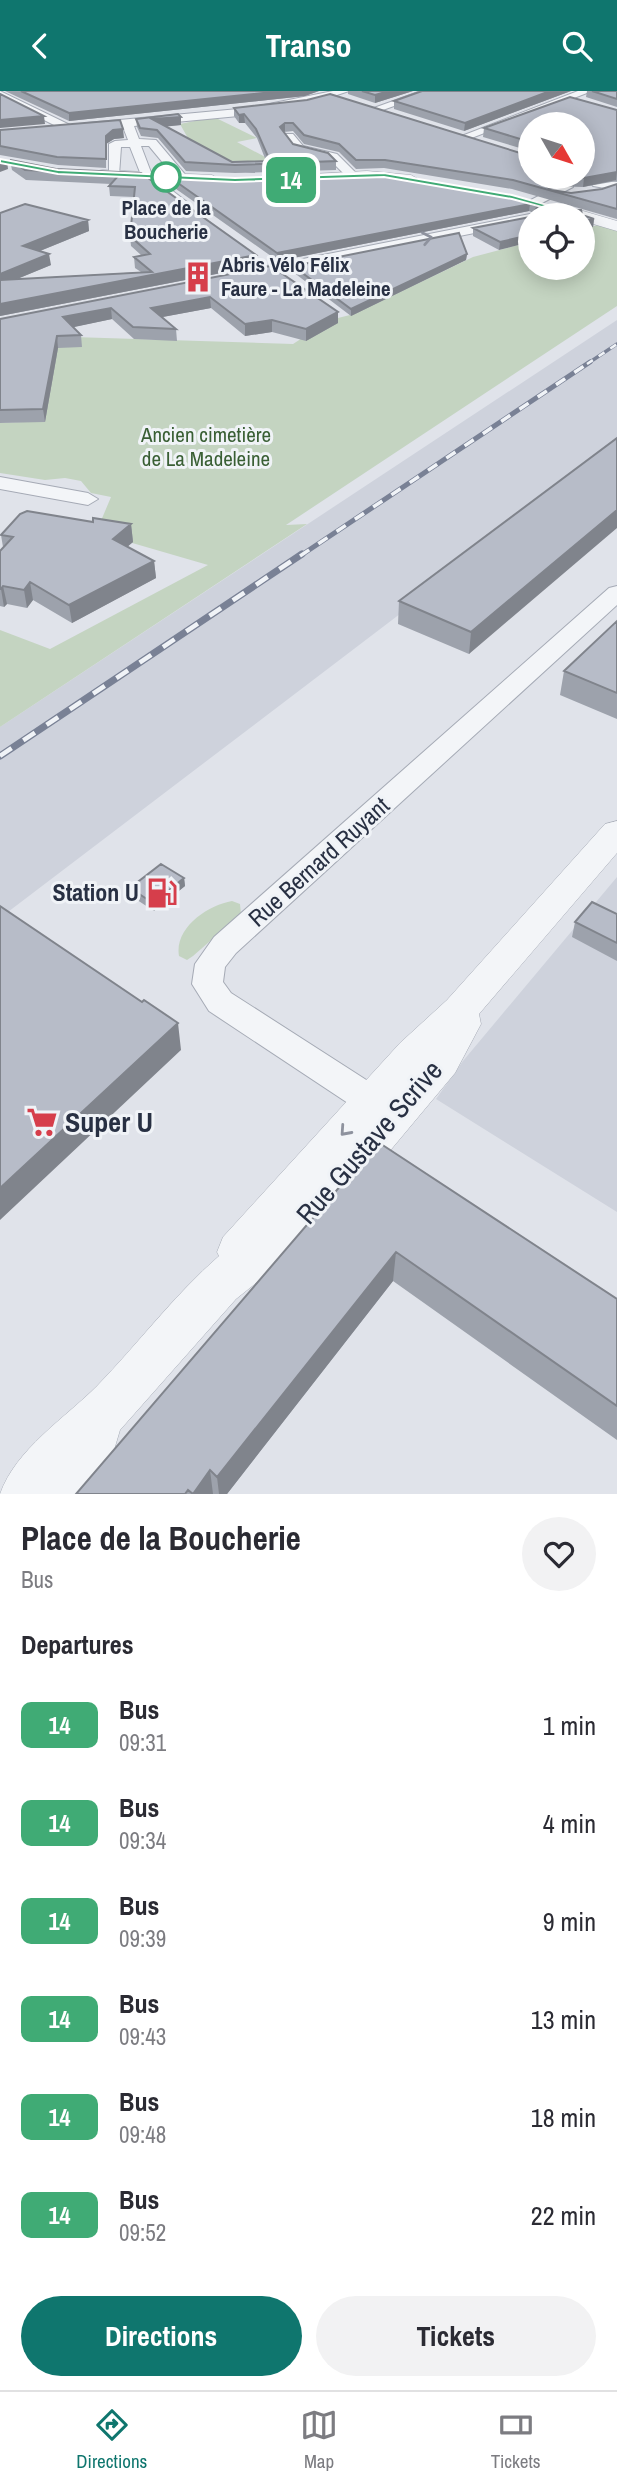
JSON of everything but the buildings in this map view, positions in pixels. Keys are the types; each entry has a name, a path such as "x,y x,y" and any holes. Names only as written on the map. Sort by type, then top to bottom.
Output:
{"street":[{"path":"318,91 355,103"},
{"path":"41,131 256,109 344,91"},
{"path":"398,116 372,108 431,91"},
{"path":"3,96 32,93"},
{"path":"3,96 68,128"},
{"path":"490,145 459,135 567,99 588,97"},
{"path":"256,109 267,120"},
{"path":"127,123 147,177 190,209"},
{"path":"289,136 299,149 333,156 352,175"},
{"path":"113,175 115,144 152,142 182,178"},
{"path":"333,156 346,146"},
{"path":"91,174 223,180"},
{"path":"301,179 384,175 427,182"},
{"path":"595,185 616,183"},
{"path":"557,203 562,196 580,189"},
{"path":"226,279 518,208"},
{"path":"595,220 617,226"},
{"path":"256,258 288,280"},
{"path":"0,483 88,499"},
{"name":"Rue Bernard Ruyant","path":"383,1108 220,1002 207,984 210,964 225,945 617,593"},
{"name":"Rue Gustave Scrive","path":"25,1494 62,1452 113,1404 220,1284 245,1262 303,1221 383,1108 449,1051 462,1024 460,1011 617,832"},
{"name":"Rue Gustave Scrive","path":"63,1494 113,1404"}],"shaded area":[{"path":"617,320 617,449 0,918 0,727"},
{"path":"617,877 617,1212 436,1099 463,1061"}],"green space":[{"path":"214,117 257,138 237,142 282,166 236,168 194,149 180,124"},
{"name":"Ancien cimetière de La Madeleine","path":"595,226 617,231 617,306 286,525 307,524 0,727 0,630 50,649 208,565 95,535 111,497 91,493 81,481 65,478 45,480 0,473 0,423 45,421 57,348 73,337 293,344 330,320 354,314 473,257 518,245 518,280 595,280"},
{"path":"232,901 240,904 241,914 193,956 187,960 179,956 179,946 187,927 213,907"}],"railway":[{"path":"590,362 617,344"},
{"path":"300,556 590,362"},
{"path":"0,756 302,554"}],"bus line":[{"name":"14","path":"0,161 58,172 235,180 384,175 538,203"}],"place":[{"name":"Place de la Boucherie","path":"166,177"},
{"name":"Abris Vélo Félix Faure - La Madeleine","path":"198,277"},
{"name":"Station U","path":"162,893"},
{"name":"Super U","path":"42,1122"}]}
